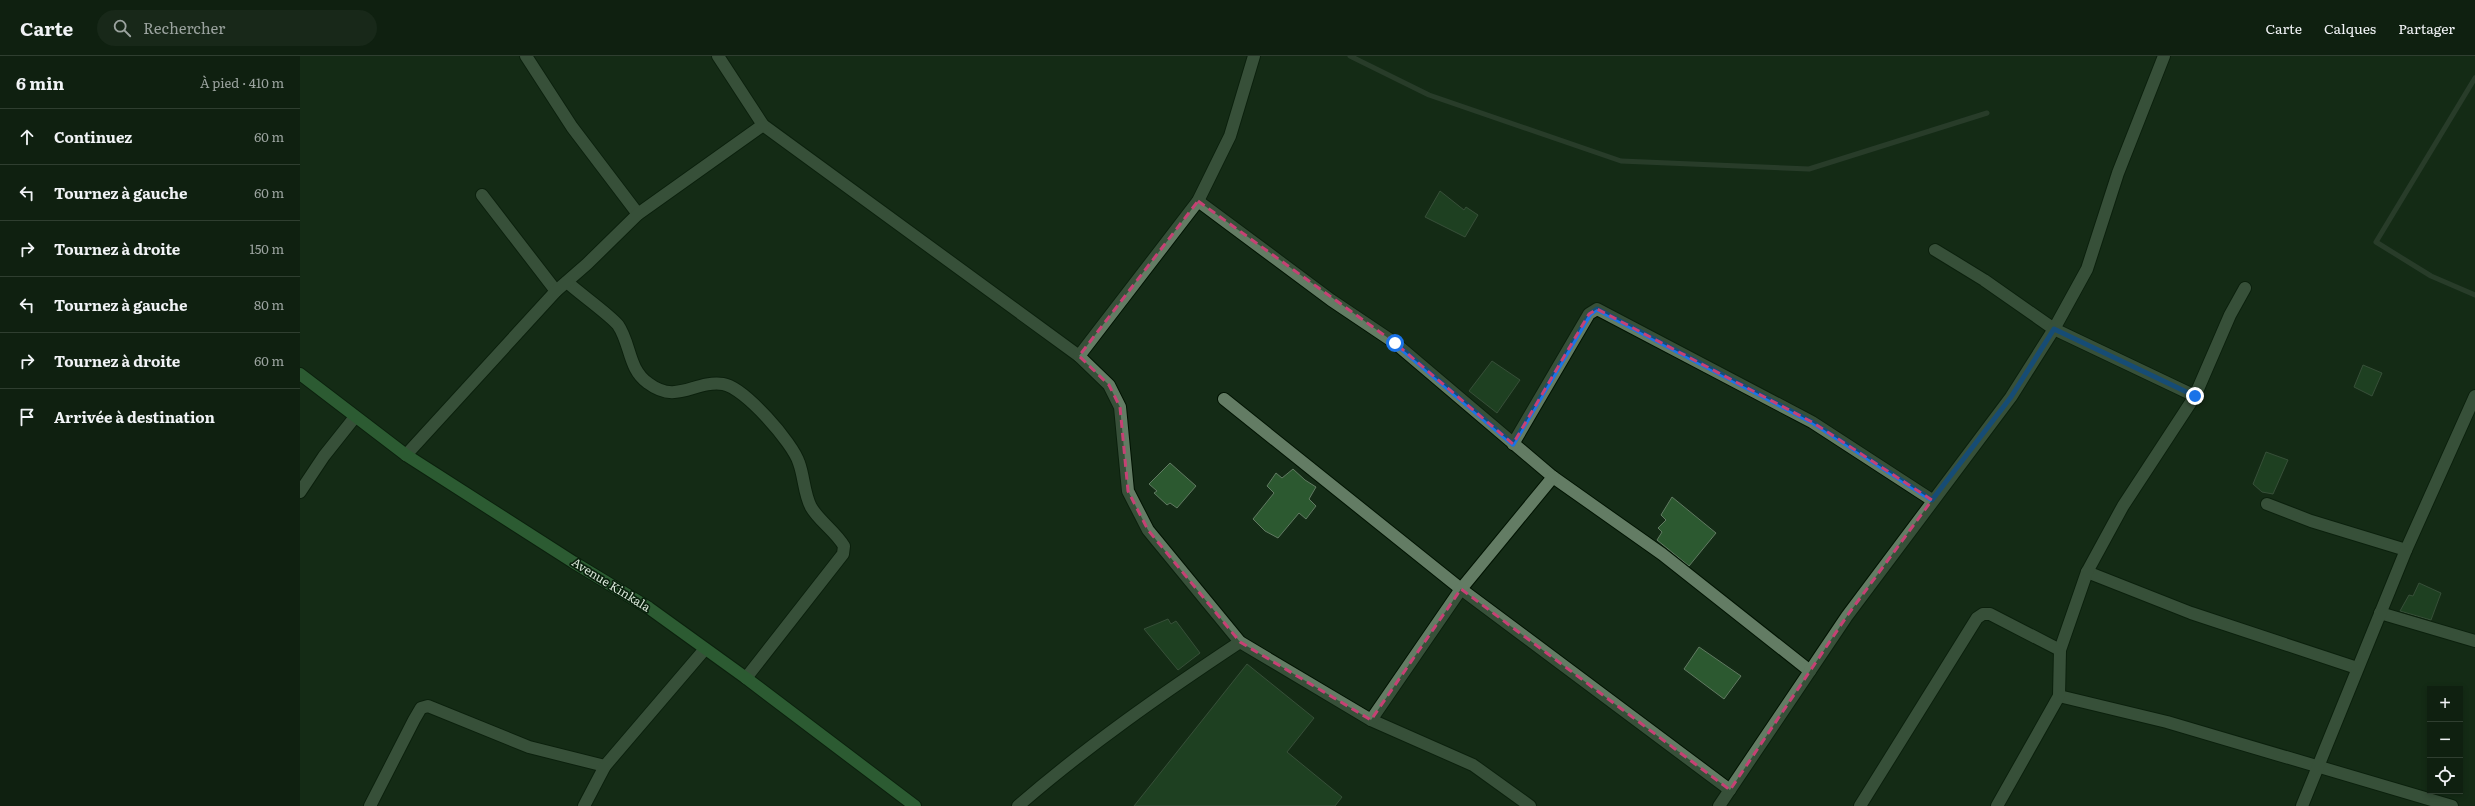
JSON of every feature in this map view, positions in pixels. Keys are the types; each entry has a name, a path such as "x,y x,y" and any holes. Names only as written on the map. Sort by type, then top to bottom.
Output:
{"main road":[{"name":"Avenue Kinkala","path":"300,374 406,455 573,562 649,608 746,678 915,806"}],"street":[{"path":"526,56 572,127 638,214"},
{"path":"718,56 763,125 1079,356 1109,385 1120,407 1122,446 1128,491 1148,530 1240,642 1371,720 1473,765 1530,806"},
{"path":"1079,356 1198,201 1230,136 1254,56"},
{"path":"1719,806 1847,616 1932,500 2011,397 2054,329 2087,269 2118,173 2164,56"},
{"path":"406,455 556,291 638,214 763,125"},
{"path":"482,195 556,291"},
{"path":"1198,201 1330,300 1395,343 1553,477 1662,554 1810,671"},
{"path":"1935,250 1984,280 2054,329 2195,396"},
{"path":"567,282 617,324 627,341 629,357 636,371 646,382 661,392 681,393 723,384 733,387 748,399 787,441 799,462 811,507 844,546 843,554 746,678"},
{"path":"1997,806 2059,696 2060,650 2087,572 2123,506 2195,396 2230,315 2245,288"},
{"path":"1513,444 1590,314 1597,309 1812,422 1932,500"},
{"path":"2302,806 2406,550 2475,396"},
{"path":"1224,399 1461,589 1730,790"},
{"path":"300,492 324,456 355,417"},
{"path":"1371,720 1461,589 1553,477"},
{"path":"2267,504 2311,521 2406,550"},
{"path":"2087,572 2191,613 2357,668"},
{"path":"2380,613 2475,641"},
{"path":"1860,806 1977,618 1990,614 2060,650"},
{"path":"1018,806 1061,769 1180,681 1240,642"},
{"path":"584,806 605,766 705,649"},
{"path":"2059,696 2167,722 2452,806"},
{"path":"370,806 414,720 421,708 428,706 529,747 605,766"}],"highlighted area":[{"path":"1198,201 1395,343 1513,444 1589,314 1597,309 1812,422 1932,500 1847,616 1730,790 1461,589 1371,720 1240,642 1148,530 1128,491 1120,407 1109,385 1079,356"}],"building":[{"path":"1440,191 1464,210 1466,207 1478,215 1465,237 1425,217"},
{"path":"1492,361 1520,380 1497,413 1469,391"},
{"path":"2363,365 2382,373 2372,396 2354,387"},
{"path":"2266,452 2288,460 2273,494 2262,492 2253,484"},
{"path":"1170,463 1196,486 1177,508 1170,503 1167,505 1154,493 1157,491 1149,484"},
{"path":"1293,469 1305,480 1316,487 1309,499 1316,506 1306,519 1299,513 1278,538 1265,531 1253,519 1274,493 1267,486 1276,473 1282,478"},
{"path":"1672,497 1716,533 1689,566 1657,540 1662,532 1658,528 1666,520 1661,515"},
{"path":"2419,583 2441,593 2431,620 2400,611 2409,595 2413,596"},
{"path":"1168,619 1171,624 1176,621 1200,653 1178,670 1144,629"},
{"path":"1699,647 1741,676 1724,699 1684,669"},
{"path":"1247,664 1314,718 1287,752 1342,797 1335,806 1134,806"}],"waterway":[{"path":"1350,56 1429,95 1621,161 1809,169 1987,113"},
{"path":"2475,78 2376,242 2431,276 2475,295"}],"route":[{"path":"1395,343 1513,444 1590,314 1597,309 1812,422 1932,500 2011,397 2054,329 2195,396"}]}
